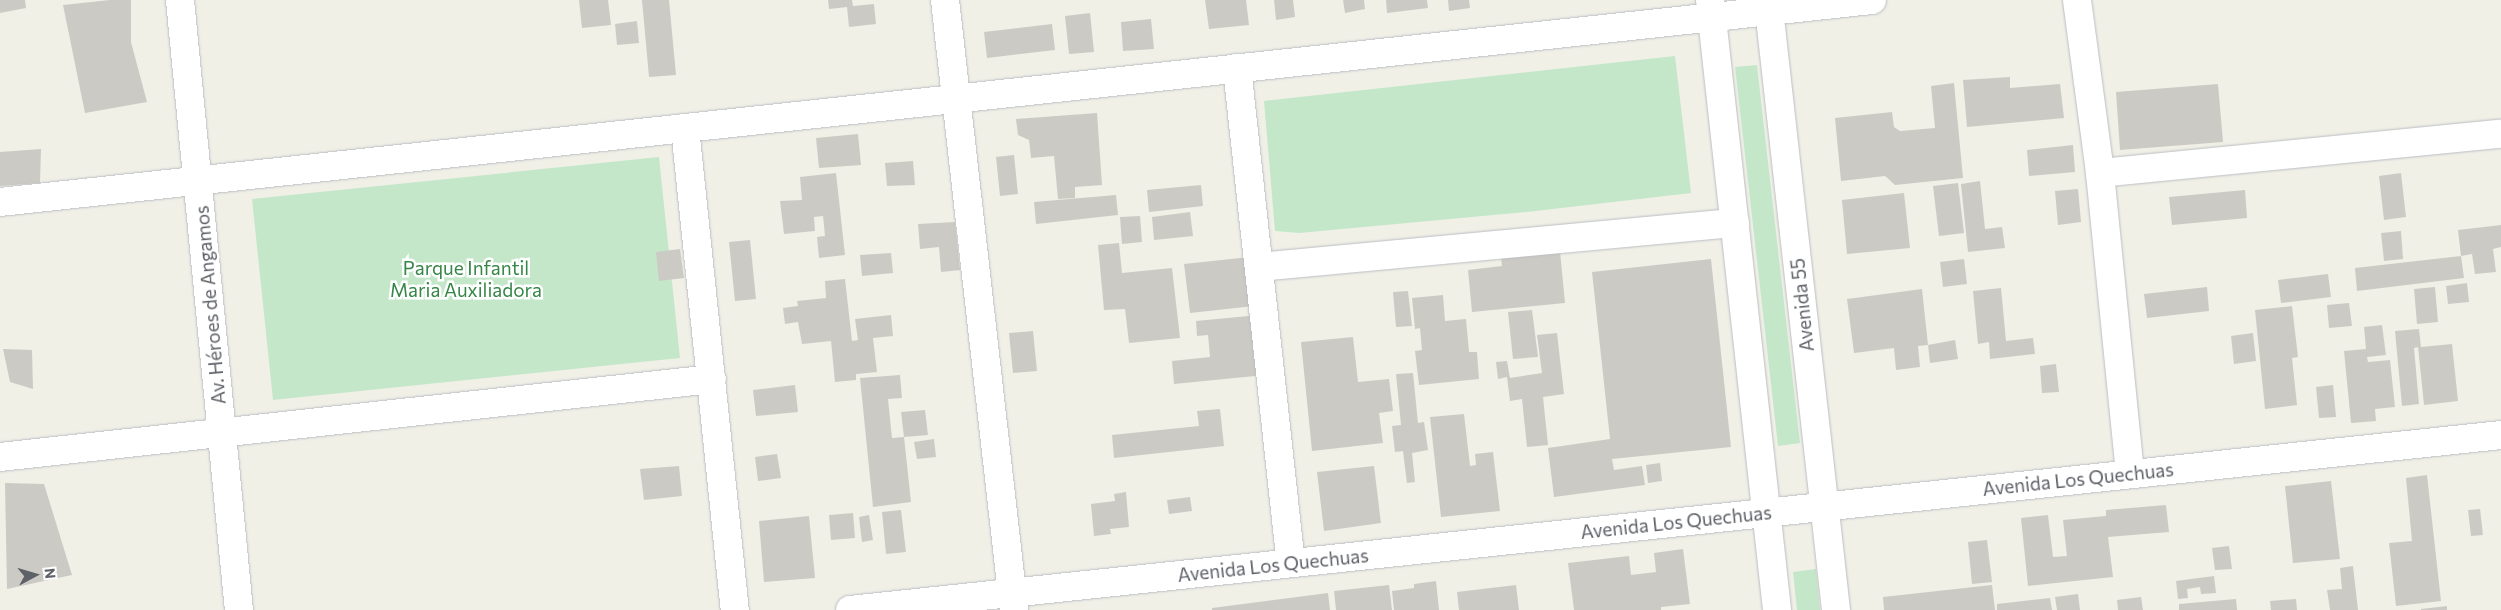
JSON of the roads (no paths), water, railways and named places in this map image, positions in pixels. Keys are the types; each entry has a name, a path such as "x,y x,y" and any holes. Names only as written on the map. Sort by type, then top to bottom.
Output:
{"street":[{"name":"Av. Héroes de Angamos","path":"180,0 199,179 239,610"},
{"path":"945,0 1013,601"},
{"path":"0,202 955,97 1237,68 1711,9 1872,0"},
{"path":"2078,0 2100,173 2130,474"},
{"name":"Avenida 55","path":"1769,6 1836,610"},
{"path":"1711,9 1778,610"},
{"path":"1237,68 1291,562"},
{"path":"684,128 735,610"},
{"path":"2100,173 2501,134"},
{"path":"1260,267 1735,223"},
{"path":"0,457 712,379"},
{"name":"Avenida Los Quechuas","path":"850,610 1013,601 1291,562 2501,435"}],"park label":[{"name":"Parque Infantil Maria Auxiliadora","path":"466,279"}]}
